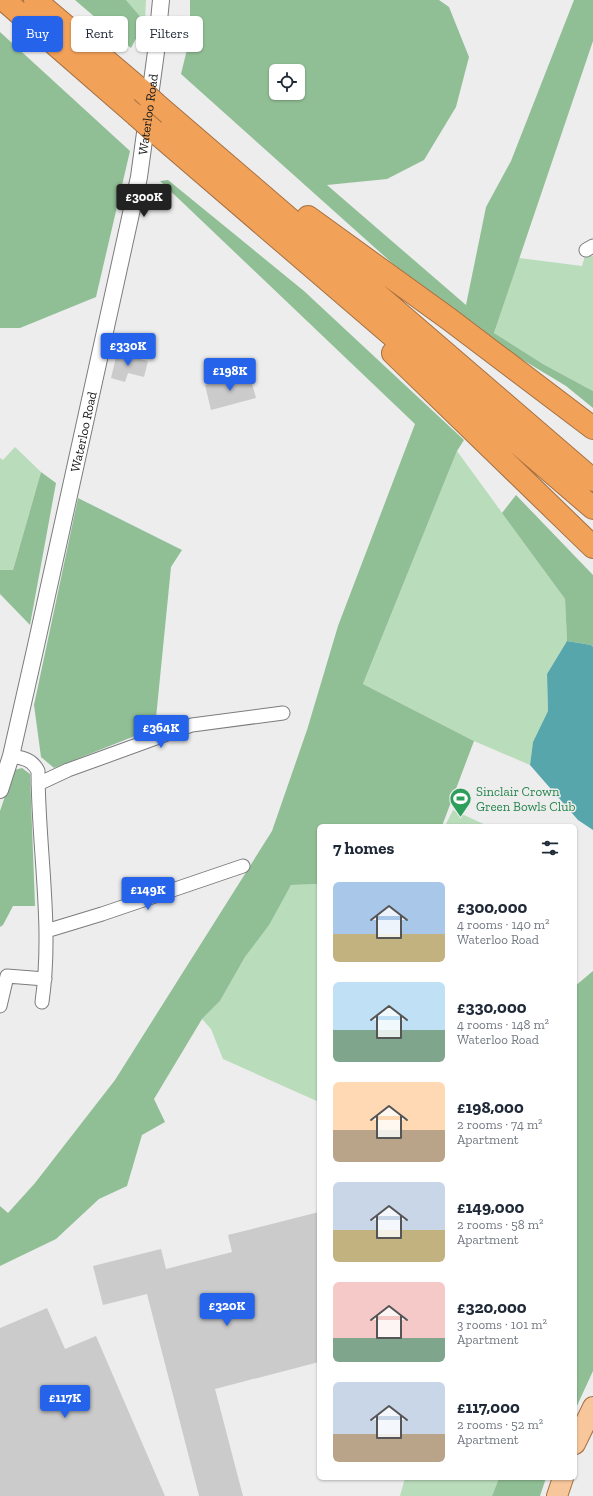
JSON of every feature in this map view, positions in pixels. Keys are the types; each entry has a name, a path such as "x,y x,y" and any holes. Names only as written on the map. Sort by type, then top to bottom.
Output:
{"highway":[{"path":"4,0 154,131 593,508"},
{"path":"35,0 593,480"},
{"path":"154,102 593,428"},
{"path":"246,210 593,547"}],"main road":[{"path":"577,1440 593,1407"},
{"path":"557,1496 562,1480"}],"street":[{"name":"Waterloo Road","path":"0,789 11,756 139,177 156,52 161,0"},
{"path":"38,784 68,770 192,725 283,713"},
{"path":"11,756 23,758 35,764 38,770 46,931 45,979 42,1002"},
{"path":"46,931 102,914 243,866"},
{"path":"0,1006 7,976 45,979"}],"green space":[{"path":"75,0 126,0 140,16 136,16 136,39 131,48 128,45 128,16 94,16"},
{"path":"126,0 146,0 145,16 140,16"},
{"path":"190,0 439,0 449,7 469,57 456,107 424,160 387,179 327,185 466,305 486,207 511,161 574,0 593,0 593,41 494,333 543,364 593,391 593,408 566,386 488,339 392,263 181,74 186,52 203,52 203,16 190,16"},
{"path":"0,32 12,43 12,52 22,52 130,151 96,297 20,328 0,328"},
{"path":"168,180 304,291 464,440 457,451 363,684 474,741 443,824 317,824 317,884 291,885 269,925 245,957 220,1001 202,1019 154,1099 165,1122 142,1135 127,1186 99,1199 56,1239 0,1266 0,1206 8,1213 35,1183 115,1080 272,831 307,730 338,626 415,424 160,181"},
{"path":"585,256 593,256 593,391 543,364 494,333 519,258 582,266"},
{"path":"15,447 41,472 13,570 0,570 0,458 3,460"},
{"path":"457,451 565,599 567,641 547,674 548,711 533,742 530,765 474,741 363,684"},
{"path":"41,472 56,483 30,625 0,594 0,570 13,570"},
{"path":"516,495 593,575 593,647 591,645 567,641 565,599 502,513"},
{"path":"78,498 182,550 171,567 155,728 54,768 41,757 34,705"},
{"path":"22,768 30,774 35,906 13,906 3,925 0,927 0,811 14,770"},
{"name":"Sinclair Crown Green Bowls Club","path":"453,810 484,824 446,824"},
{"path":"317,884 317,1101 223,1059 211,1029 202,1019 220,1001 245,957 291,885"},
{"path":"593,971 593,1371 577,1406 577,984"},
{"path":"404,1480 498,1480 492,1496 400,1496"},
{"path":"498,1480 545,1480 540,1496 492,1496"}],"water":[{"path":"567,641 591,645 593,647 593,830 578,820 530,765 533,742 548,711 547,674"}],"building":[{"path":"117,353 148,361 144,377 128,373 125,382 111,378"},
{"path":"249,373 256,398 211,410 205,385"},
{"path":"317,1213 317,1363 215,1389 243,1496 199,1496 147,1294 103,1305 93,1266 161,1249 166,1269 232,1252 228,1235"},
{"path":"47,1308 65,1349 96,1336 165,1496 0,1496 0,1328"}],"place":[{"name":"Sinclair Crown Green Bowls Club","path":"460,818"}]}
